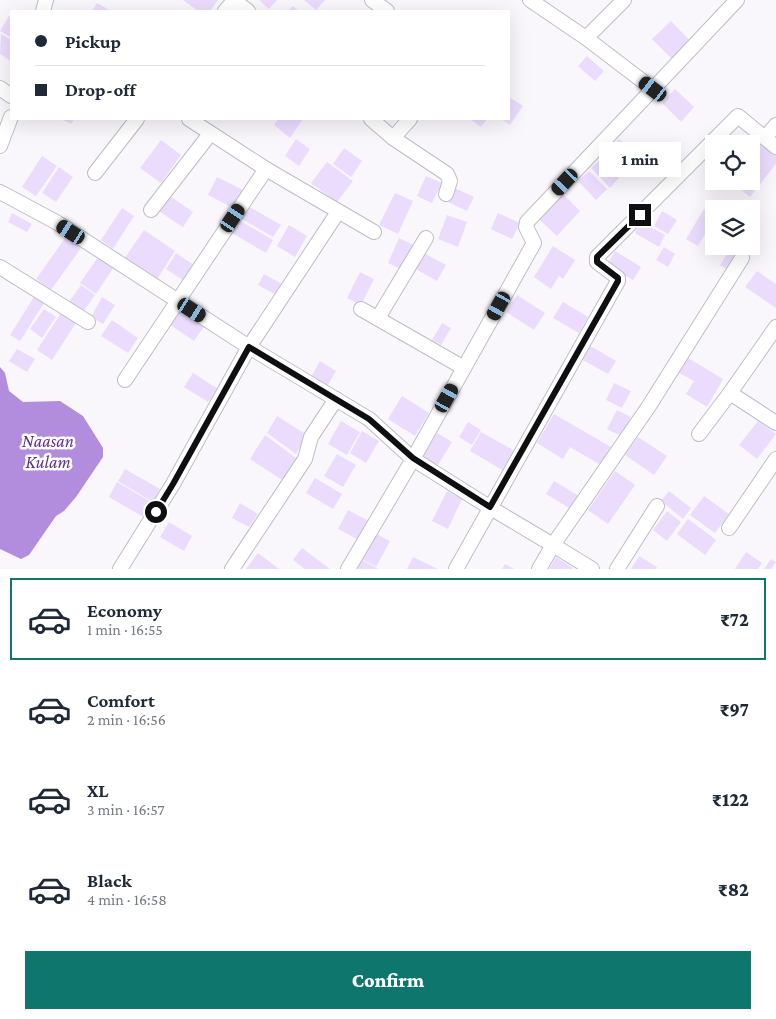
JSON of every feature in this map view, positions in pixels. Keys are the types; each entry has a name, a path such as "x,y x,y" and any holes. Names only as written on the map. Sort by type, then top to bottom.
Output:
{"street":[{"path":"372,0 386,10"},
{"path":"530,0 586,38 653,89"},
{"path":"586,38 624,0"},
{"path":"348,569 534,243 526,227 528,222 737,0"},
{"path":"226,10 231,4 236,2 247,10"},
{"path":"456,569 618,281 618,278 597,262 597,257 738,116 776,147"},
{"path":"0,146 10,120"},
{"path":"95,174 135,120"},
{"path":"190,120 266,169 374,232"},
{"path":"372,120 393,138 447,174 450,181 446,194"},
{"path":"393,138 409,120"},
{"path":"765,138 776,125"},
{"path":"151,210 210,134"},
{"path":"125,380 266,169"},
{"path":"0,192 56,222 249,347 369,419 413,458 592,569"},
{"path":"120,569 173,484 249,347 338,212"},
{"path":"378,318 426,238"},
{"path":"539,569 649,406 742,258"},
{"path":"0,267 88,322"},
{"path":"361,309 464,368"},
{"path":"699,434 776,327"},
{"path":"730,393 776,423"},
{"path":"232,569 305,459 311,437 336,399"},
{"path":"729,528 776,459"},
{"path":"617,569 657,506"}],"water":[{"name":"Naasan Kulam","path":"0,367 5,373 9,391 23,402 60,401 83,416 103,448 103,457 76,497 64,511 56,516 29,555 21,559 0,549"}],"building":[{"path":"183,0 218,0 211,10 197,10"},
{"path":"259,0 277,0 269,9"},
{"path":"304,0 325,0 316,10"},
{"path":"97,3 109,10 93,10"},
{"path":"293,6 298,10 289,10"},
{"path":"9,16 10,16 10,36 0,31"},
{"path":"671,21 692,43 673,60 652,39"},
{"path":"1,34 10,39 10,60 0,54"},
{"path":"587,56 604,71 595,81 578,66"},
{"path":"675,89 694,107 681,122 662,103"},
{"path":"510,98 523,106 510,125 502,120 510,120"},
{"path":"63,120 73,120 71,124"},
{"path":"277,120 302,120 290,138 274,125"},
{"path":"471,120 486,120 481,127"},
{"path":"296,139 310,149 299,166 285,156"},
{"path":"619,139 638,156 625,170 607,152"},
{"path":"161,140 181,155 161,183 140,168"},
{"path":"762,143 776,153 776,164 760,184 760,146"},
{"path":"344,148 362,161 351,177 333,164"},
{"path":"42,156 57,166 36,196 22,187"},
{"path":"601,159 619,178 610,188 591,168"},
{"path":"327,162 353,181 337,202 311,183"},
{"path":"59,167 73,177 56,202 42,193"},
{"path":"589,171 607,189 596,200 578,181"},
{"path":"426,176 442,183 432,203 417,196"},
{"path":"217,177 243,190 233,208 208,195"},
{"path":"455,188 474,197 467,211 448,202"},
{"path":"741,190 756,190 750,197"},
{"path":"395,193 413,201 398,234 379,225"},
{"path":"167,194 193,212 183,227 157,210"},
{"path":"563,194 580,211 557,236 540,220"},
{"path":"248,206 281,225 273,237 240,218"},
{"path":"122,208 134,216 113,249 101,240"},
{"path":"705,210 705,234 698,246 686,239"},
{"path":"662,211 677,220 668,234 654,226"},
{"path":"12,213 32,224 27,232 8,222"},
{"path":"498,213 520,223 512,239 491,229"},
{"path":"447,215 467,222 458,247 438,239"},
{"path":"239,220 273,240 266,253 232,233"},
{"path":"641,222 665,235 659,247 635,233"},
{"path":"289,225 307,236 295,257 277,246"},
{"path":"144,230 175,251 156,281 124,259"},
{"path":"66,237 81,248 51,290 36,279"},
{"path":"399,238 416,246 405,271 388,263"},
{"path":"553,246 575,260 563,279 559,276 551,289 534,277"},
{"path":"664,247 675,254 668,267 656,260"},
{"path":"615,251 641,267 633,280 607,265"},
{"path":"422,252 446,265 437,281 414,268"},
{"path":"101,253 116,264 96,294 80,283"},
{"path":"176,253 194,265 184,281 166,269"},
{"path":"726,255 740,255 730,271 720,265"},
{"path":"757,271 776,284 776,308 745,287"},
{"path":"360,272 374,279 361,305 347,298"},
{"path":"264,274 282,284 276,295 258,285"},
{"path":"81,285 95,295 82,313 68,303"},
{"path":"517,295 545,313 534,330 506,312"},
{"path":"34,297 44,303 20,341 10,335"},
{"path":"102,297 115,305 103,324 91,317"},
{"path":"563,302 588,317 579,333 553,318"},
{"path":"44,309 56,317 42,338 30,329"},
{"path":"178,310 204,327 194,341 169,324"},
{"path":"61,313 76,323 52,360 37,350"},
{"path":"112,320 138,338 128,353 101,336"},
{"path":"442,323 451,328 441,345 432,340"},
{"path":"589,345 616,361 608,374 581,359"},
{"path":"17,349 35,359 27,372 9,361"},
{"path":"688,358 723,379 707,407 686,394 694,381 679,373"},
{"path":"320,361 336,371 326,388 310,379"},
{"path":"193,373 218,389 208,402 184,387"},
{"path":"614,383 631,391 622,408 606,400"},
{"path":"402,396 429,413 415,436 388,419"},
{"path":"617,410 631,417 621,436 607,429"},
{"path":"554,414 611,447 601,465 570,447 563,459 537,443"},
{"path":"277,416 307,435 296,454 267,433"},
{"path":"341,421 360,432 347,455 328,444"},
{"path":"758,421 776,434 757,459 739,445"},
{"path":"468,422 481,430 472,445 459,437"},
{"path":"362,431 379,441 366,463 350,453"},
{"path":"481,432 515,451 504,471 470,451"},
{"path":"437,433 452,442 436,468 421,460"},
{"path":"265,435 296,458 282,480 250,459"},
{"path":"638,437 667,456 654,475 625,455"},
{"path":"337,454 356,465 343,487 324,476"},
{"path":"125,469 160,489 153,502 118,481"},
{"path":"615,471 635,485 608,524 588,510"},
{"path":"315,478 342,494 333,509 306,493"},
{"path":"554,481 579,496 571,509 546,494"},
{"path":"117,482 153,503 145,518 109,497"},
{"path":"447,491 462,499 448,529 432,521"},
{"path":"669,491 691,508 683,519 661,501"},
{"path":"704,496 729,514 715,533 690,515"},
{"path":"240,503 258,514 249,527 232,518"},
{"path":"348,510 369,521 359,540 338,529"},
{"path":"667,511 681,522 667,541 653,530"},
{"path":"688,519 716,540 705,555 677,534"},
{"path":"169,522 192,536 184,551 160,537"},
{"path":"373,532 390,541 376,567 359,557"},
{"path":"302,548 330,569 305,569 293,560"},
{"path":"746,552 762,563 758,569 735,569"},
{"path":"258,553 279,569 246,569"},
{"path":"639,556 657,567 656,569 631,569"},
{"path":"413,557 438,569 407,569"},
{"path":"556,557 573,568 549,569"},
{"path":"359,558 378,569 352,569"},
{"path":"771,559 776,562 771,569 764,569"},
{"path":"505,564 514,569 502,569"}],"route":[{"path":"156,512 249,347 369,419 413,458 490,507 618,281 618,278 597,262 597,257 640,215"}]}
